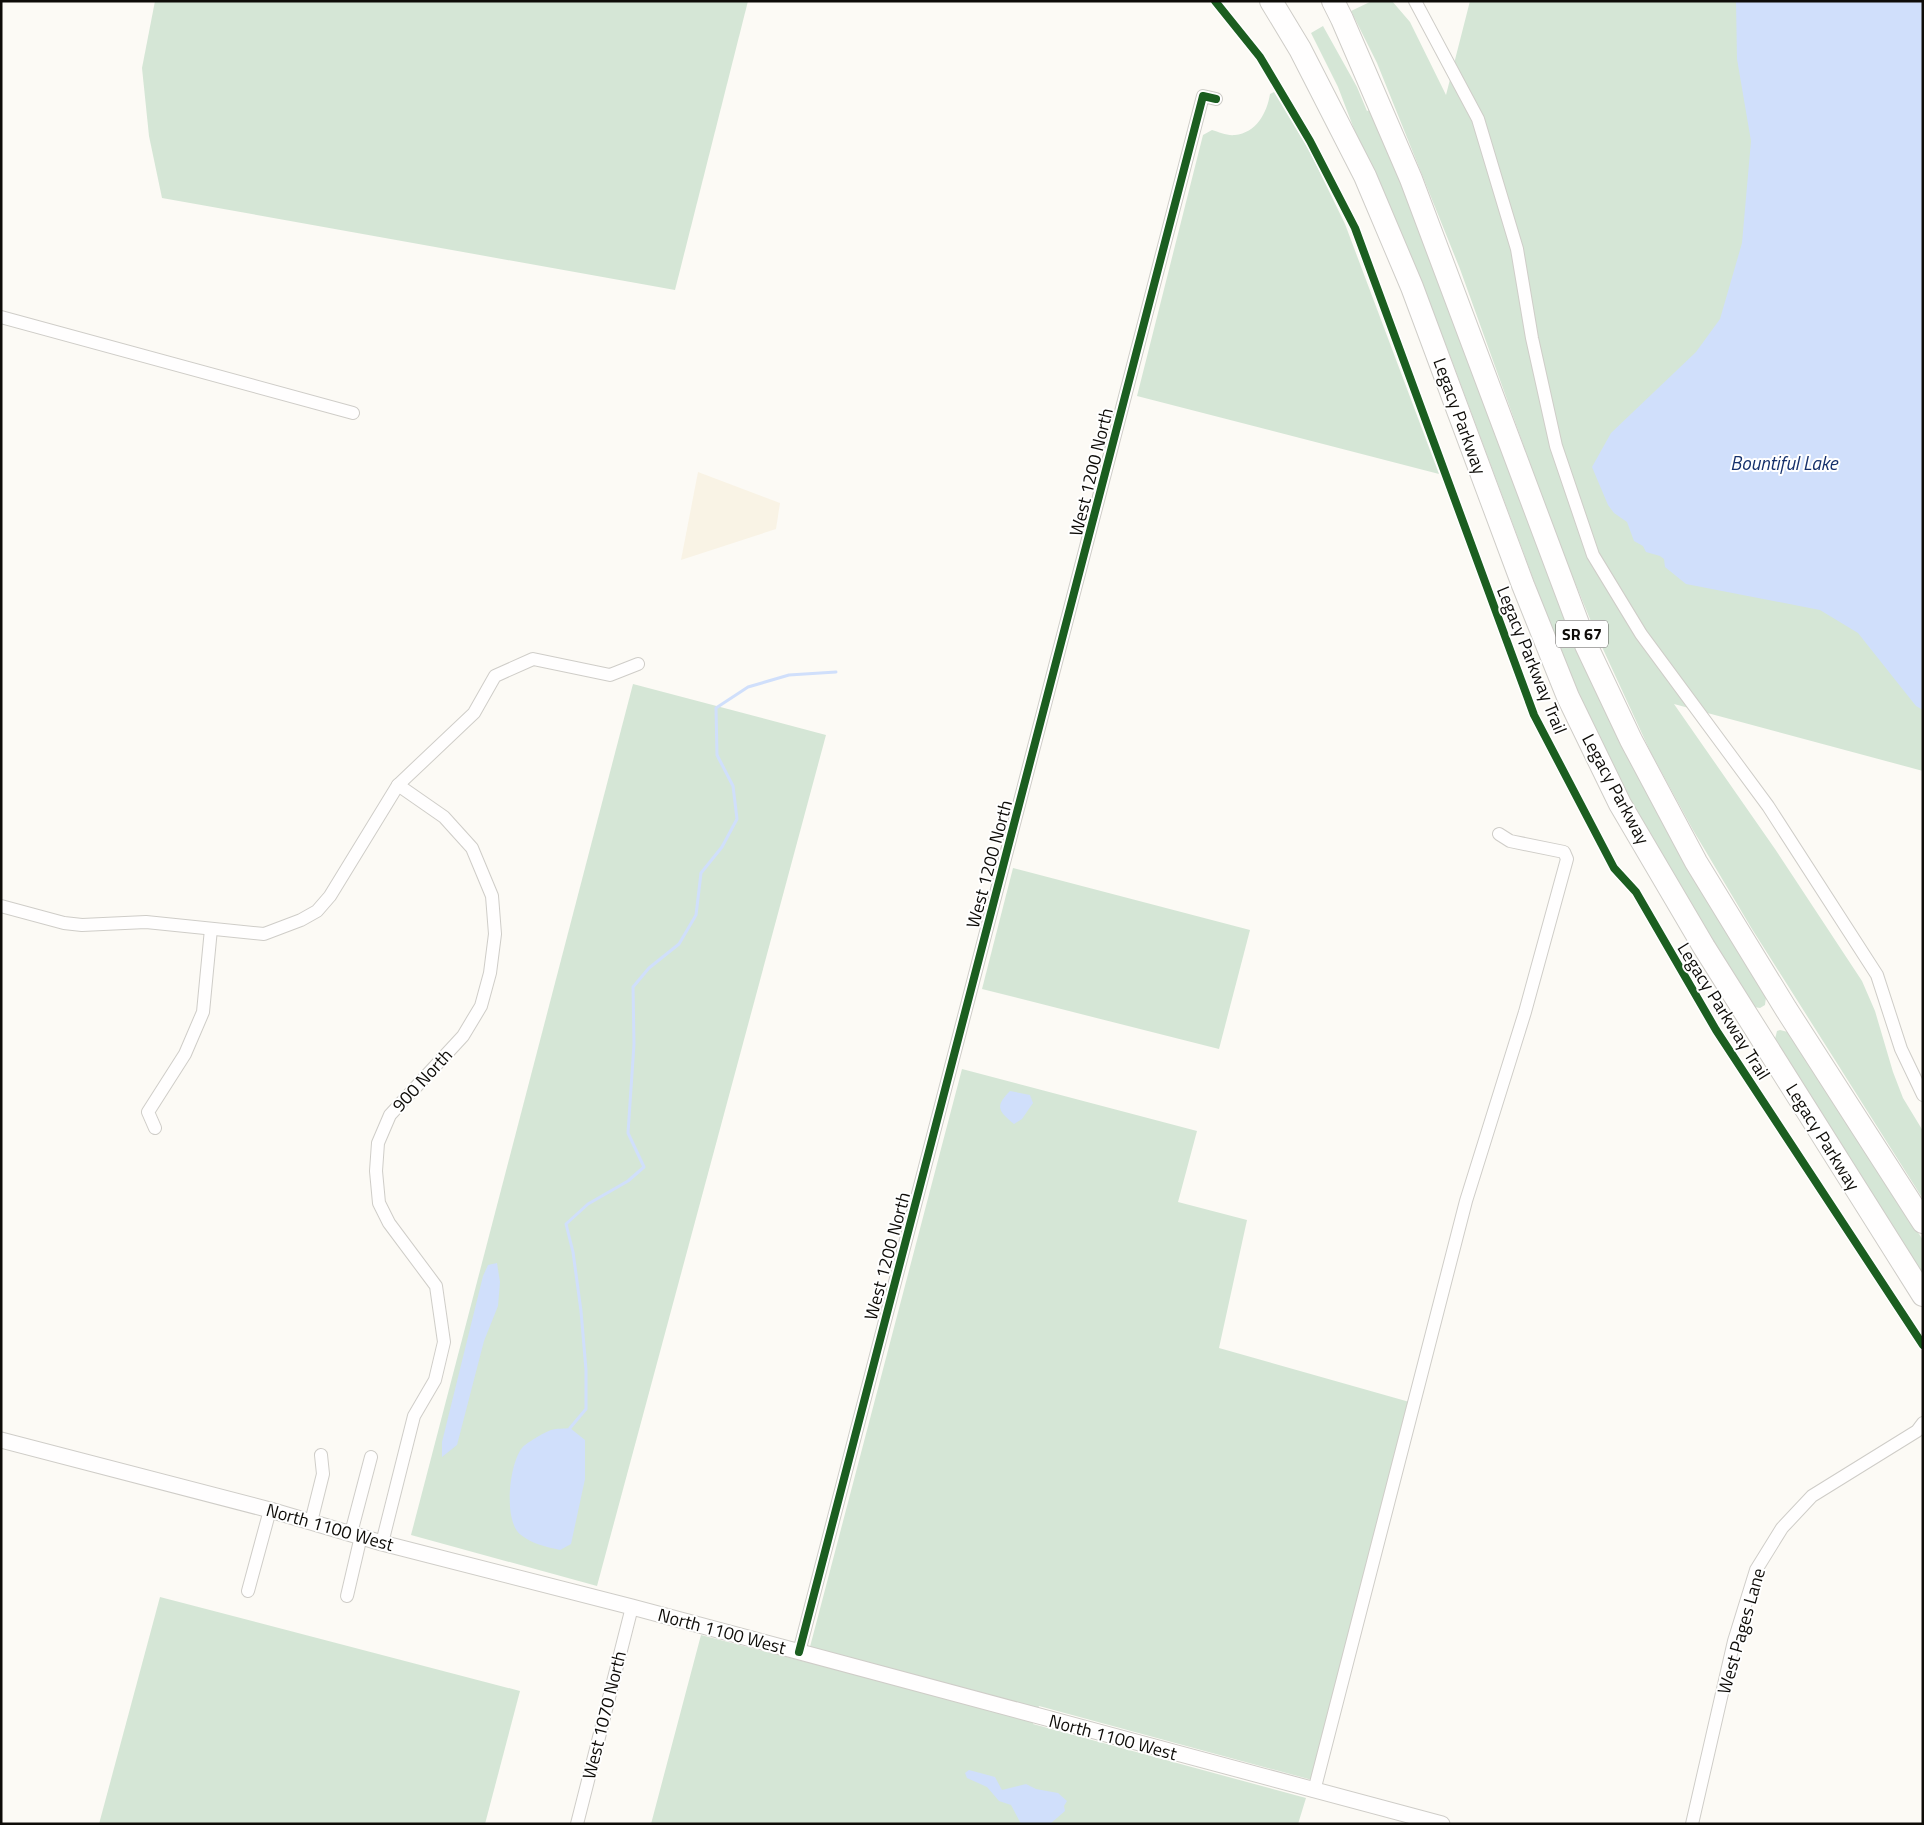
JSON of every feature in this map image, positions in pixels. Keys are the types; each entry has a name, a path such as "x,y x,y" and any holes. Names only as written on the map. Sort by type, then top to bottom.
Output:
{"highway":[{"name":"Legacy Parkway","path":"1271,1 1300,49 1365,176 1412,287 1523,585 1568,697 1620,804 1704,947 1923,1295"},
{"name":"Legacy Parkway","path":"1333,1 1412,179 1586,645 1627,732 1696,862 1786,1009 1923,1222"}],"street":[{"path":"1415,1 1478,119 1516,249 1532,338 1556,446 1593,555 1641,634 1768,806 1877,975 1902,1049 1923,1095"},
{"name":"West 1200 North","path":"800,1652 1203,96 1216,98"},
{"path":"1,317 353,413"},
{"path":"1,906 64,923 82,925 146,922 264,934 301,920 317,910 330,896 398,785 474,713 495,676 533,659 610,675 638,664"},
{"name":"900 North","path":"382,1543 414,1416 435,1380 444,1342 436,1286 389,1223 379,1203 376,1171 378,1143 390,1115 463,1036 480,1006 490,973 495,934 492,896 472,848 444,816 398,785"},
{"path":"1314,1791 1466,1201 1525,1012 1567,859 1564,852 1510,841 1499,834"},
{"path":"155,1128 148,1112 185,1054 203,1012 211,930"},
{"name":"West Pages Lane","path":"1692,1824 1734,1641 1760,1561 1782,1528 1812,1496 1917,1432 1923,1423"},
{"name":"North 1100 West","path":"1,1440 270,1510 382,1543 632,1607 1442,1824"},
{"path":"311,1522 323,1474 321,1455"},
{"path":"346,1596 371,1457"},
{"path":"248,1591 270,1510"},
{"name":"West 1070 North","path":"576,1824 632,1607"}],"shaded area":[{"path":"698,472 780,503 776,529 681,560"}],"green space":[{"path":"155,1 748,1 675,290 162,198 149,136 142,68"},
{"path":"1372,1 1392,1 1410,22 1446,95 1470,1 1923,1 1923,771 1674,704 1775,849 1862,981 1875,1011 1893,1072 1903,1098 1923,1131 1923,1199 1752,929 1693,830 1650,751 1597,636 1559,544 1460,269 1377,63 1351,11"},
{"path":"1323,26 1357,87 1367,111 1372,109 1401,177 1519,497 1766,997 1765,1005 1760,1008 1754,1007 1643,827 1589,716 1559,648 1449,353 1400,231 1362,150 1338,87 1311,33"},
{"path":"1274,92 1310,152 1345,224 1439,474 1137,396 1203,135 1212,130 1232,135 1249,130 1255,126 1263,115 1270,94"},
{"path":"633,684 826,735 597,1586 411,1535"},
{"path":"1013,868 1250,930 1219,1049 982,989"},
{"path":"1777,1031 1788,1032 1923,1240 1923,1276 1775,1039"},
{"path":"962,1069 1197,1131 1178,1202 1247,1220 1219,1348 1413,1403 1312,1780 1039,1706 1033,1724 1306,1798 1298,1824 651,1824 701,1635 806,1662"},
{"path":"160,1597 520,1691 485,1824 99,1824"}],"water":[{"name":"Bountiful Lake","path":"1736,1 1923,1 1923,710 1916,706 1858,633 1820,610 1686,584 1665,567 1664,559 1646,552 1643,546 1634,541 1627,522 1614,513 1608,505 1592,467 1611,433 1696,352 1720,319 1742,243 1751,141 1737,59"},
{"path":"1010,1091 1030,1095 1033,1103 1022,1119 1014,1124 1000,1109 1002,1101"},
{"path":"497,1263 500,1282 498,1306 484,1341 457,1445 442,1457 442,1442 483,1276 488,1265"},
{"path":"570,1428 585,1440 585,1479 571,1544 560,1550 535,1543 521,1535 515,1528 510,1506 511,1479 517,1456 522,1448 548,1431"},
{"path":"969,1770 995,1777 1002,1790 1026,1784 1036,1789 1058,1793 1067,1801 1064,1806 1065,1811 1050,1824 1021,1824 1011,1805 999,1801 987,1787 967,1778 965,1773"}],"waterway":[{"path":"570,1428 586,1409 586,1370 573,1252 566,1224 588,1204 628,1181 644,1167 628,1133 634,1044 633,987 649,968 679,944 696,915 701,873 722,847 737,819 733,786 717,755 716,708 748,687 789,675 836,672"}],"cycle path":[{"name":"Legacy Parkway Trail","path":"1215,1 1260,57 1310,141 1355,228 1534,715 1614,868 1636,892 1716,1030 1923,1345"},
{"path":"799,1652 1203,96 1216,99"}]}
